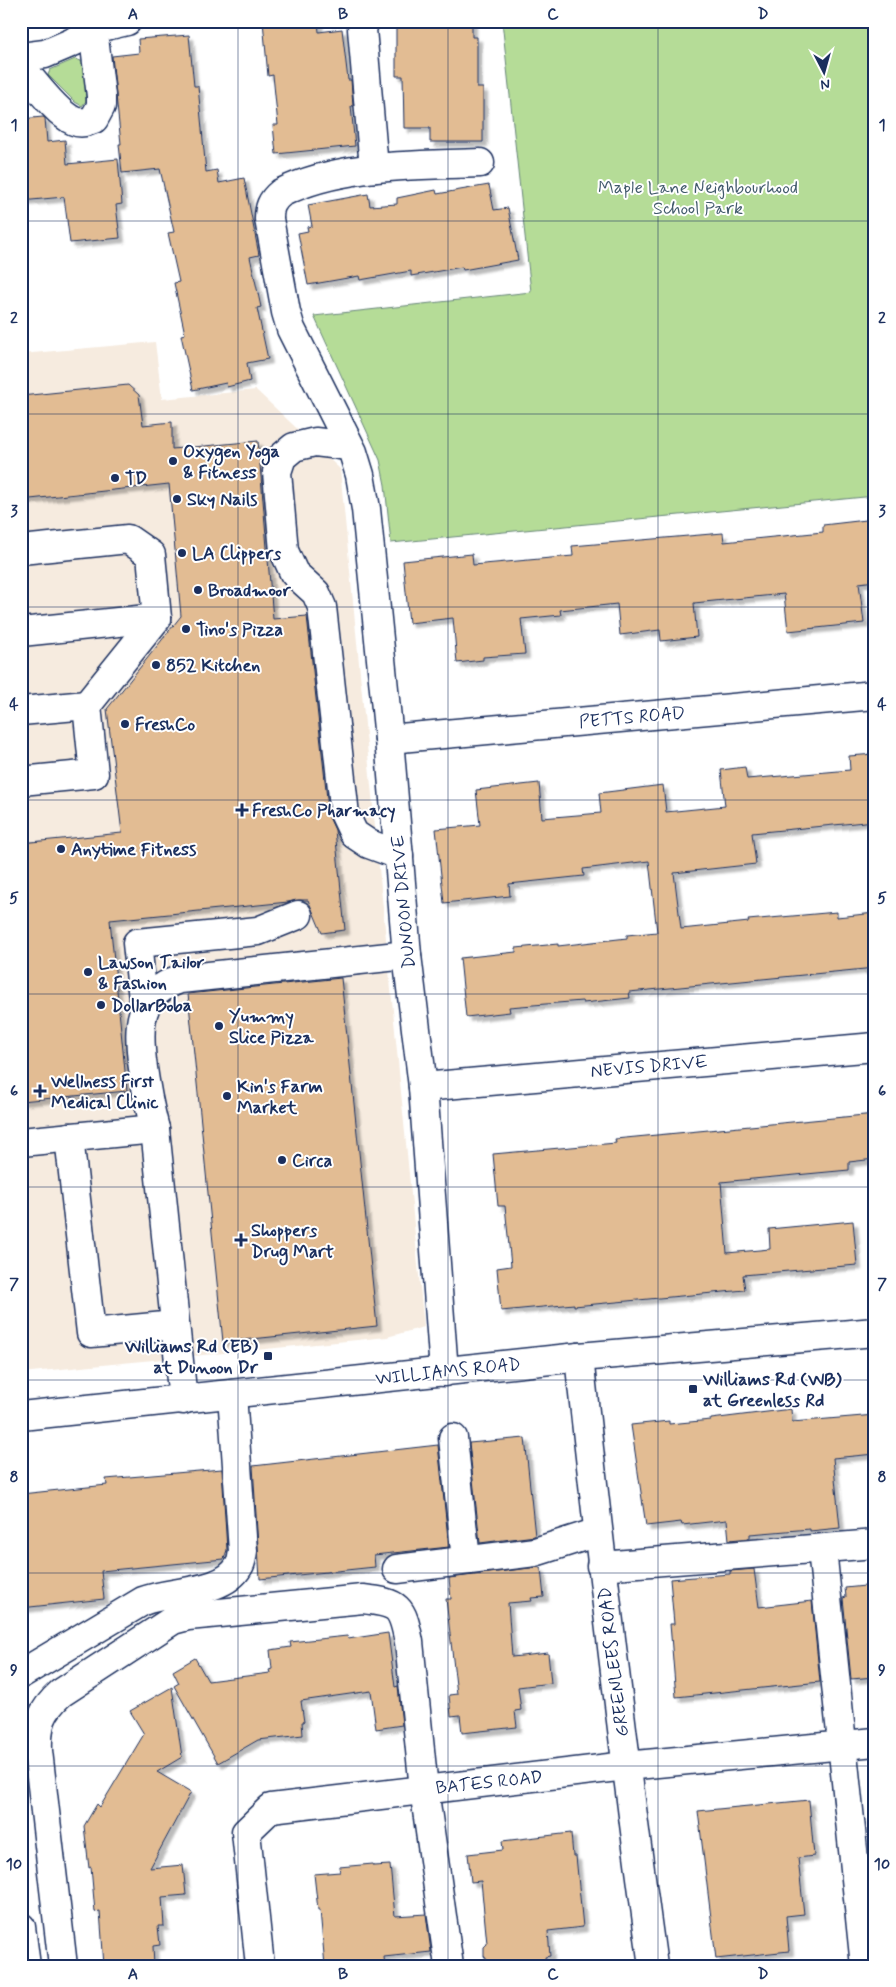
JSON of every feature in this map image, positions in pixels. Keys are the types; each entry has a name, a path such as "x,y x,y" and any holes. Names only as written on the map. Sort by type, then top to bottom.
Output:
{"street":[{"path":"21,57 36,57 73,42 94,29 127,21"},
{"path":"361,24 374,168"},
{"path":"21,67 38,90 73,121 81,123 94,119 101,106 101,96 94,29"},
{"name":"DUNOON DRIVE","path":"444,1372 423,1087 408,955 366,509 360,475 349,446 297,343 286,312 269,219 269,208 274,198 289,189 335,176 374,168 480,163"},
{"path":"349,446 315,442 294,447 282,457 277,472 284,551 294,573 316,594 322,607 345,815 354,834 369,844 399,855"},
{"path":"21,550 128,539 151,555 157,618 87,705 94,774 21,781"},
{"path":"21,632 157,618"},
{"name":"PETTS ROAD","path":"389,738 875,695"},
{"path":"21,711 87,705"},
{"path":"144,1009 126,944 258,931 298,915"},
{"path":"182,1400 155,1129 145,1092 140,1034 140,1021 144,1009 158,990 168,983 180,979 408,955"},
{"name":"NEVIS DRIVE","path":"423,1087 875,1046"},
{"path":"21,1142 155,1129"},
{"path":"69,1137 91,1333 175,1325"},
{"name":"WILLIAMS ROAD","path":"21,1416 580,1358 875,1332"},
{"name":"GREENLEES ROAD","path":"580,1358 601,1566 652,1966"},
{"path":"21,1674 143,1601 157,1596 211,1586 224,1582 234,1574 240,1564 243,1551 232,1394"},
{"path":"453,1438 466,1560"},
{"path":"397,1569 535,1552 598,1532"},
{"path":"601,1566 875,1544"},
{"path":"822,1549 865,1966"},
{"path":"63,1966 38,1751 41,1720 49,1704 61,1693 173,1620 188,1616 363,1599 384,1601 395,1606 405,1621 409,1642 424,1789 449,1966"},
{"name":"BATES ROAD","path":"260,1966 246,1832 271,1808 626,1766 875,1742"},
{"path":"21,1927 26,1966"}],"shaded area":[{"path":"155,342 162,399 256,390 340,469 424,1327 387,1337 21,1373 21,354"}],"green space":[{"name":"Maple Lane Neighbourhood School Park","path":"502,21 875,21 875,496 391,543 385,485 380,460 314,316 531,292"},
{"path":"75,59 81,61 84,68 86,101 82,106 75,102 48,75 50,70"}],"building":[{"path":"263,21 318,21 319,32 342,29 348,80 351,80 353,106 351,106 355,146 276,154 273,125 278,125 273,75 268,76"},
{"path":"396,21 472,21 472,37 477,37 477,88 483,88 483,142 430,142 430,128 404,128 403,76 396,76"},
{"path":"189,35 194,86 198,86 206,172 217,170 219,183 244,178 259,255 250,257 261,307 257,308 268,359 247,363 250,381 227,387 226,383 193,390 181,335 185,334 174,283 179,282 168,233 174,232 160,169 122,173 112,56 139,53 138,39"},
{"path":"45,118 47,142 65,140 67,164 118,159 122,204 116,205 120,238 70,243 64,197 21,201 21,119"},
{"path":"489,185 494,210 508,208 518,260 463,270 462,267 411,276 411,271 360,280 359,276 308,285 298,233 308,231 307,227 312,226 308,205 368,194 370,206 397,204 397,198 436,190 437,194"},
{"path":"128,385 139,395 143,425 172,422 172,449 258,441 273,619 307,616 329,817 335,830 345,930 322,933 308,900 110,920 127,1091 21,1101 21,843 122,833 107,709 181,616 169,484 21,500 21,396"},
{"path":"875,519 875,581 859,583 864,623 788,631 784,594 694,603 697,637 661,641 660,630 620,635 617,604 560,610 561,615 521,619 525,654 483,657 483,660 457,663 453,618 409,623 403,561 472,554 473,565 573,556 572,546 723,533 724,542 823,532 823,525"},
{"path":"875,754 875,821 752,833 756,864 674,873 681,929 749,922 748,920 837,912 837,917 875,913 875,968 629,992 630,998 509,1007 510,1012 466,1017 460,958 516,952 516,948 558,944 558,946 627,938 627,935 657,932 649,861 583,869 584,876 509,884 510,896 444,903 436,829 480,825 476,790 539,783 542,818 601,813 599,793 663,785 666,812 725,806 721,770 745,767 747,779 850,770 849,756"},
{"name":"Circa","path":"341,978 377,1326 223,1342 188,994"},
{"path":"875,1114 875,1159 849,1162 849,1170 721,1182 727,1253 770,1249 769,1229 853,1221 857,1265 743,1275 745,1290 501,1311 497,1268 511,1266 505,1206 498,1206 493,1154 616,1143 615,1139"},
{"path":"791,1409 792,1422 875,1415 875,1454 833,1458 840,1528 750,1534 750,1538 729,1540 727,1520 682,1525 681,1522 646,1526 631,1425 669,1421 669,1424 711,1420"},
{"path":"525,1438 535,1536 480,1543 469,1443"},
{"path":"438,1445 449,1547 374,1555 375,1567 260,1579 253,1466"},
{"path":"222,1469 227,1550 224,1559 101,1571 104,1599 21,1608 21,1494 107,1485 106,1479"},
{"path":"538,1567 541,1569 544,1597 531,1598 532,1601 508,1603 512,1657 548,1653 551,1683 518,1687 521,1710 515,1711 517,1727 462,1733 460,1715 451,1716 449,1695 457,1694 446,1599 451,1599 449,1578"},
{"path":"754,1569 759,1607 812,1601 820,1682 676,1697 670,1624 674,1624 670,1579 730,1574 730,1571"},
{"path":"875,1585 875,1677 851,1679 843,1598 846,1597 845,1588"},
{"path":"388,1633 395,1687 398,1686 402,1725 376,1729 371,1691 301,1701 304,1722 302,1722 303,1735 258,1740 218,1763 174,1686 179,1683 173,1671 195,1658 208,1681 270,1673 269,1670 272,1669 270,1650 291,1647 290,1642 347,1636 348,1639"},
{"path":"172,1687 182,1757 157,1772 191,1792 150,1868 183,1865 186,1895 162,1897 164,1926 158,1926 160,1945 153,1946 154,1966 104,1966 100,1911 95,1912 91,1867 89,1868 84,1826 97,1804 100,1807 144,1734 130,1711"},
{"path":"809,1800 814,1856 798,1858 804,1914 786,1916 789,1951 716,1959 698,1811"},
{"path":"571,1833 573,1856 576,1856 583,1927 548,1931 550,1956 545,1957 546,1966 492,1966 484,1956 484,1947 487,1944 481,1881 471,1882 468,1854 503,1850 502,1841"},
{"path":"373,1864 373,1866 390,1865 395,1916 426,1914 431,1952 384,1957 385,1966 325,1966 320,1910 318,1910 314,1874 340,1872 339,1867"}],"place":[{"name":"Oxygen Yoga & Fitness","path":"173,461"},
{"name":"TD","path":"115,478"},
{"name":"Sky Nails","path":"177,499"},
{"name":"LA Clippers","path":"182,553"},
{"name":"Broadmoor","path":"198,590"},
{"name":"Tino's Pizza","path":"186,629"},
{"name":"852 Kitchen","path":"156,665"},
{"name":"FreshCo","path":"125,724"},
{"name":"FreshCo Pharmacy","path":"242,810"},
{"name":"Anytime Fitness","path":"61,849"},
{"name":"Lawson Tailor & Fashion","path":"88,972"},
{"name":"DollarBoba","path":"101,1005"},
{"name":"Yummy Slice Pizza","path":"219,1026"},
{"name":"Wellness First Medical Clinic","path":"40,1091"},
{"name":"Kin's Farm Market","path":"227,1096"},
{"name":"Circa","path":"282,1160"},
{"name":"Shoppers Drug Mart","path":"241,1240"},
{"name":"Williams Rd (EB) at Dunoon Dr","path":"268,1356"},
{"name":"Williams Rd (WB) at Greenless Rd","path":"693,1389"}]}
